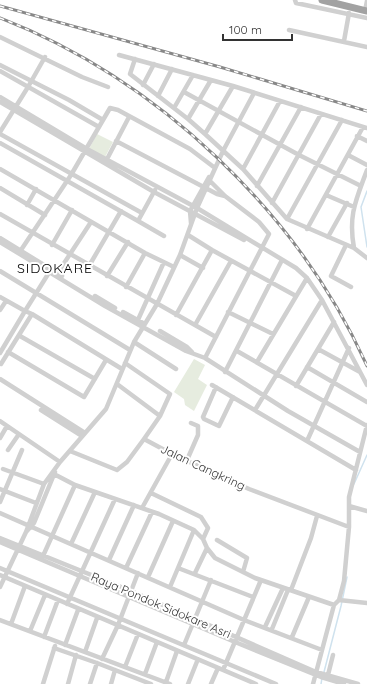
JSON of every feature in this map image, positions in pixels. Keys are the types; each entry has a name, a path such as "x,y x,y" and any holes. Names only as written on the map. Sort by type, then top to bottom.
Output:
{"highway":[{"path":"322,0 346,8 366,11"}],"street":[{"path":"294,0 296,3 346,8 367,18"},
{"path":"366,11 367,2"},
{"path":"343,41 346,8"},
{"path":"289,30 367,47"},
{"path":"0,36 82,77 108,87"},
{"path":"119,55 135,58 233,86 365,128 357,136 307,229"},
{"path":"44,57 16,108 0,133 71,175 142,212"},
{"path":"135,58 130,74 188,119 223,153 243,169 287,219 307,229 354,248 367,258"},
{"path":"143,85 154,64"},
{"path":"0,65 69,100 103,120"},
{"path":"158,96 172,69"},
{"path":"0,71 99,127"},
{"path":"174,108 193,75"},
{"path":"188,119 211,80"},
{"path":"205,134 233,86"},
{"path":"184,92 200,99 299,155 361,186"},
{"path":"0,587 2,577 7,571 29,526 44,484 83,434 102,416 117,384 130,350 157,304 180,255 188,235 194,210 255,93"},
{"path":"0,97 53,131 155,190 232,231 296,268 307,278 322,300 349,348 367,385"},
{"path":"65,108 69,100"},
{"path":"243,169 280,101"},
{"path":"0,102 16,108"},
{"path":"257,186 301,107"},
{"path":"20,252 55,201 110,108 190,149 215,168"},
{"path":"272,203 321,114"},
{"path":"106,161 129,117"},
{"path":"287,219 342,120"},
{"path":"357,136 367,141"},
{"path":"116,141 225,196"},
{"path":"0,143 164,236"},
{"path":"348,155 367,165"},
{"path":"34,162 38,156"},
{"path":"0,169 109,233 174,267"},
{"path":"354,248 351,224 354,207 367,170"},
{"path":"205,358 250,270 263,249 268,236 268,232 259,222 225,196 210,178"},
{"path":"0,188 45,215"},
{"path":"27,205 36,189"},
{"path":"138,221 155,190"},
{"path":"97,198 102,191"},
{"path":"326,195 354,207"},
{"path":"328,237 347,204"},
{"path":"52,245 72,210"},
{"path":"89,266 121,211"},
{"path":"0,214 33,232 52,245 216,337"},
{"path":"57,275 91,222"},
{"path":"188,235 231,261 271,281 296,296"},
{"path":"0,238 50,271 192,353 205,358 313,426 360,452"},
{"path":"0,242 20,252"},
{"path":"107,276 128,242"},
{"path":"346,245 331,276 352,287"},
{"path":"176,315 212,250"},
{"path":"126,287 145,253"},
{"path":"180,255 203,268"},
{"path":"225,372 282,260"},
{"path":"195,325 231,261"},
{"path":"137,322 164,262"},
{"path":"0,270 130,350"},
{"path":"0,353 50,271"},
{"path":"257,362 307,278"},
{"path":"0,297 32,314 122,369"},
{"path":"0,310 6,300"},
{"path":"255,410 265,396 322,300"},
{"path":"228,312 273,334"},
{"path":"0,364 20,336 32,314"},
{"path":"296,386 334,322"},
{"path":"20,336 95,379"},
{"path":"134,342 176,369"},
{"path":"307,441 349,348"},
{"path":"318,349 360,372"},
{"path":"237,351 324,403 367,426 350,493 351,506 346,567 340,600 334,605 322,650 324,676"},
{"path":"8,352 83,397 106,360"},
{"path":"70,451 117,470 127,462 160,416 170,397 170,393 125,363"},
{"path":"307,367 367,402"},
{"path":"0,379 41,408"},
{"path":"0,382 83,434"},
{"path":"117,384 160,416"},
{"path":"233,397 219,426 204,419 203,417 214,386 233,397 255,410 356,470"},
{"path":"0,421 60,462"},
{"path":"187,460 198,435 198,426 191,423"},
{"path":"0,438 8,426"},
{"path":"8,450 19,434"},
{"name":"Jalan Cangkring","path":"144,439 172,454 248,489 349,527"},
{"path":"0,502 2,491 22,450"},
{"path":"142,508 172,454"},
{"path":"3,469 44,484"},
{"path":"54,472 75,485 142,508 194,530 203,539 207,548 215,558 243,572 261,580 334,605"},
{"path":"29,526 34,523 54,472"},
{"path":"43,556 75,485"},
{"path":"2,491 36,503"},
{"path":"71,544 95,492"},
{"path":"150,493 201,516 208,528 203,539"},
{"path":"67,604 115,499"},
{"path":"109,560 134,505"},
{"path":"351,506 367,511"},
{"path":"126,568 152,512"},
{"path":"0,513 244,620 272,629 322,650"},
{"path":"272,629 287,589 311,538 317,516"},
{"path":"148,577 173,521"},
{"path":"170,587 194,530"},
{"name":"Raya Pondok Sidokare Asri","path":"0,538 17,548"},
{"path":"217,540 247,558 243,572"},
{"name":"Raya Pondok Sidokare Asri","path":"0,542 43,556 81,574 131,591 195,619 236,640 324,676"},
{"path":"17,548 81,574 192,624 236,640"},
{"path":"195,573 207,548"},
{"path":"0,568 276,684"},
{"path":"178,568 195,573 253,597"},
{"path":"102,659 118,625 138,573"},
{"path":"2,577 198,659 223,670 244,682 256,684"},
{"path":"184,645 211,580"},
{"path":"223,670 261,580"},
{"path":"11,624 25,586"},
{"path":"265,627 275,605 287,589"},
{"path":"30,631 45,595"},
{"path":"292,637 309,597"},
{"path":"44,637 58,600"},
{"path":"340,600 367,603"},
{"path":"275,605 280,608"},
{"path":"65,645 78,610"},
{"path":"85,652 97,618"},
{"path":"0,620 168,683 177,651"},
{"path":"125,667 138,634"},
{"path":"43,684 56,642"},
{"path":"145,674 157,642"},
{"path":"54,648 151,684"},
{"path":"313,684 324,676 333,655"},
{"path":"68,684 76,656"},
{"path":"188,684 198,659"},
{"path":"90,684 97,663"},
{"path":"211,684 218,668"},
{"path":"111,684 115,670"},
{"path":"324,676 344,684"},
{"path":"324,676 358,684"},
{"path":"133,684 135,677"}],"shaded area":[{"path":"97,134 113,142 105,157 89,149"},
{"path":"194,359 205,365 198,379 207,385 194,411 185,405 184,399 174,392"}],"waterway":[{"path":"367,191 361,207 367,247"},
{"path":"354,484 367,455"},
{"path":"324,672 347,577"},
{"path":"321,684 322,678"}],"railway":[{"path":"0,6 220,67 367,111"},
{"path":"0,18 58,44 114,76 167,114 216,157 262,204 303,255 338,309 367,366"}],"district":[{"name":"SIDOKARE","path":"55,268"}]}
